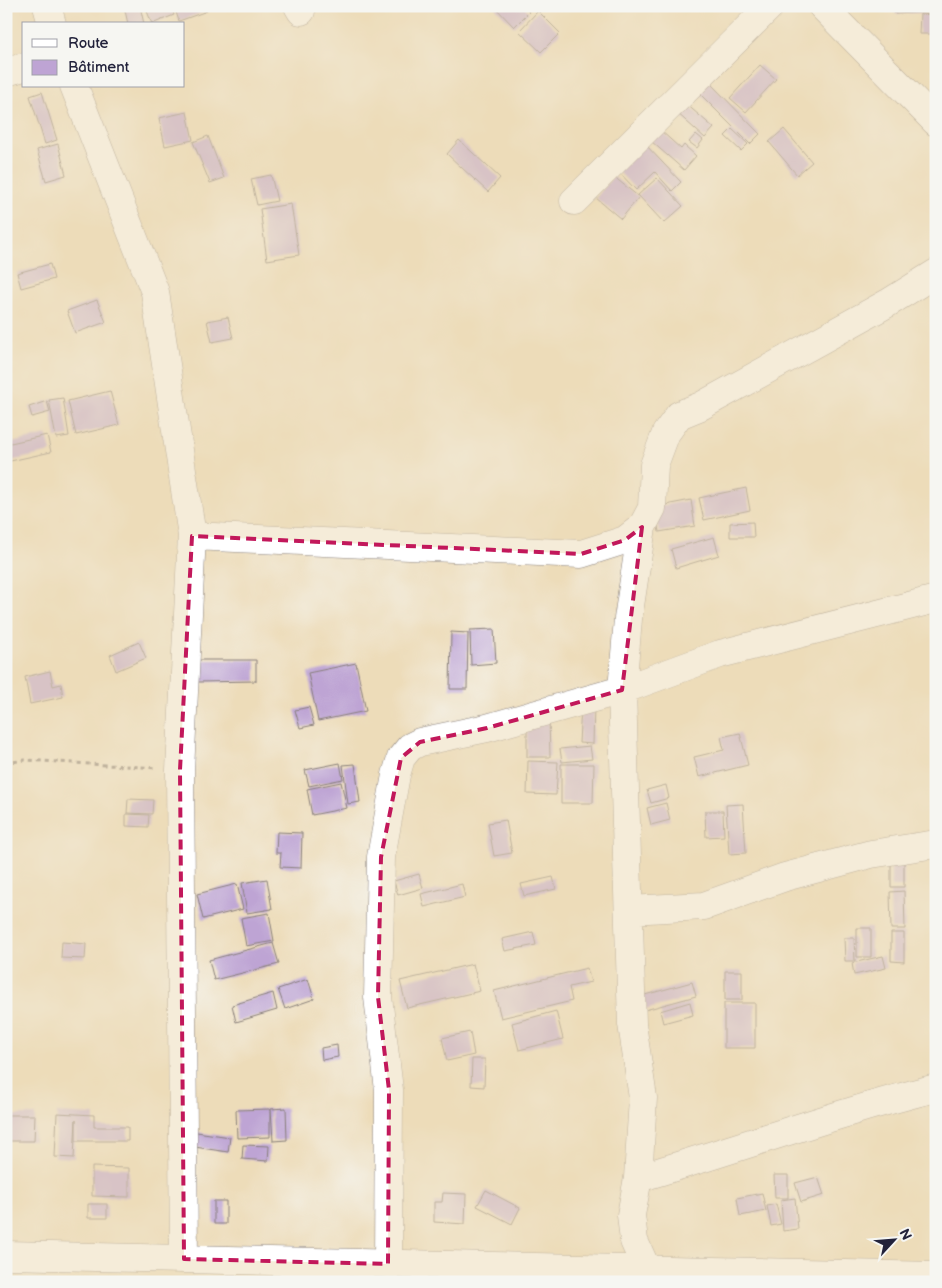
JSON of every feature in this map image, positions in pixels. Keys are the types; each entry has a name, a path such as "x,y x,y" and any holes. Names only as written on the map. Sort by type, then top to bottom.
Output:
{"street":[{"path":"47,6 51,22"},
{"path":"574,201 770,6"},
{"path":"822,6 936,122"},
{"path":"6,72 22,68"},
{"path":"75,88 154,292 192,536 180,770 199,1267"},
{"path":"647,1276 634,1241 631,1215 638,1178 643,1098 632,1024 622,690 628,619 642,527 652,508 654,465 666,432 679,415 702,406 888,303 936,272"},
{"path":"192,536 581,554 624,540 642,527"},
{"path":"388,1264 389,1090 378,998 381,857 396,775 401,758 410,747 420,742 487,728 622,690 720,654 936,599"},
{"path":"629,910 704,906 784,877 842,861 871,854 936,844"},
{"path":"638,1178 722,1154 869,1104 936,1088"},
{"path":"6,1255 199,1267 388,1264 647,1276 904,1279 936,1276"}],"path":[{"path":"6,763 25,760 180,770"}],"highlighted area":[{"path":"642,527 622,690 487,728 420,742 401,758 381,857 378,997 389,1090 388,1264 184,1259 180,770 192,536 581,554 625,540"}],"building":[{"path":"124,6 140,6 144,22 128,22"},
{"path":"145,6 171,6 174,15 157,22 151,22"},
{"path":"174,6 205,6 207,11 179,21"},
{"path":"494,6 524,6 529,12 514,27"},
{"path":"895,6 932,6 933,12 895,14"},
{"path":"538,11 560,33 541,52 519,31"},
{"path":"920,14 934,15 933,34 919,34"},
{"path":"760,65 776,79 746,112 730,98"},
{"path":"708,81 760,134 750,144 697,91"},
{"path":"42,92 57,140 45,144 30,96"},
{"path":"685,103 714,128 705,138 676,112"},
{"path":"187,112 193,140 165,146 159,118"},
{"path":"732,129 748,144 741,151 725,136"},
{"path":"784,129 812,162 797,175 769,142"},
{"path":"660,130 681,149 684,145 696,156 684,170 651,141"},
{"path":"696,134 703,140 697,148 689,142"},
{"path":"208,136 224,178 210,183 193,142"},
{"path":"459,140 500,178 488,192 447,154"},
{"path":"644,143 681,182 672,191 655,172 636,190 616,169"},
{"path":"58,144 66,175 46,181 37,150"},
{"path":"271,175 277,201 257,205 251,179"},
{"path":"613,176 639,197 621,219 596,198"},
{"path":"657,178 683,206 664,223 638,195"},
{"path":"291,204 299,255 267,260 260,209"},
{"path":"50,264 54,279 21,288 17,273"},
{"path":"97,300 106,322 75,333 67,311"},
{"path":"228,317 233,338 212,342 207,321"},
{"path":"110,391 119,425 76,435 68,401"},
{"path":"63,398 69,436 56,438 49,400"},
{"path":"47,401 50,412 32,417 29,407"},
{"path":"47,435 51,452 6,462 6,444"},
{"path":"746,488 750,510 704,520 699,498"},
{"path":"691,500 695,526 659,532 655,507"},
{"path":"753,522 754,537 730,537 730,523"},
{"path":"714,537 719,555 676,568 671,549"},
{"path":"494,629 496,663 471,665 470,630"},
{"path":"451,632 468,633 467,689 450,689"},
{"path":"139,642 146,658 116,671 110,655"},
{"path":"197,660 256,660 256,681 198,682"},
{"path":"356,663 366,711 318,721 308,673"},
{"path":"50,671 53,686 61,684 63,697 30,704 25,677"},
{"path":"581,706 594,706 593,744 579,743"},
{"path":"309,707 314,725 300,728 295,710"},
{"path":"527,717 549,717 550,757 527,757"},
{"path":"740,733 748,765 699,777 694,757 724,750 721,737"},
{"path":"590,746 592,759 562,762 560,749"},
{"path":"528,761 558,762 556,795 527,794"},
{"path":"340,763 343,779 309,786 305,770"},
{"path":"355,764 360,802 348,804 343,765"},
{"path":"561,764 594,764 593,803 561,803"},
{"path":"341,782 347,808 312,815 307,789"},
{"path":"666,785 669,798 651,803 647,790"},
{"path":"128,799 153,800 152,814 127,813"},
{"path":"666,803 670,820 651,825 647,808"},
{"path":"743,804 746,853 729,854 726,805"},
{"path":"705,811 723,811 724,836 706,837"},
{"path":"126,814 149,815 148,827 126,826"},
{"path":"506,820 512,853 494,856 488,823"},
{"path":"277,832 302,833 301,868 280,867 281,853 276,853"},
{"path":"891,859 904,859 904,887 891,887"},
{"path":"419,874 423,888 398,895 394,881"},
{"path":"553,877 556,889 524,896 521,884"},
{"path":"267,879 272,909 247,913 242,883"},
{"path":"237,884 243,909 203,919 197,894"},
{"path":"462,884 465,897 424,907 421,894"},
{"path":"904,891 905,929 891,929 890,892"},
{"path":"269,913 274,941 246,946 241,918"},
{"path":"857,928 871,928 871,957 857,957"},
{"path":"533,932 536,945 505,951 502,939"},
{"path":"891,933 904,933 904,962 891,961"},
{"path":"844,938 854,938 855,961 845,961"},
{"path":"62,942 86,944 85,959 61,958"},
{"path":"273,943 279,964 214,980 209,960"},
{"path":"883,956 886,968 854,975 852,963"},
{"path":"473,964 480,991 407,1008 400,981"},
{"path":"587,968 591,982 569,987 572,1001 501,1018 494,991"},
{"path":"725,971 742,971 742,1000 725,1000"},
{"path":"308,979 314,999 285,1009 278,989"},
{"path":"692,982 696,996 645,1010 641,996"},
{"path":"273,993 277,1010 236,1022 232,1005"},
{"path":"690,1002 693,1015 663,1023 660,1011"},
{"path":"724,1003 755,1003 755,1048 724,1048"},
{"path":"556,1011 563,1039 519,1050 512,1023"},
{"path":"470,1032 474,1055 447,1061 442,1038"},
{"path":"337,1045 338,1057 322,1060 321,1048"},
{"path":"472,1059 485,1059 484,1087 471,1086"},
{"path":"286,1108 287,1140 273,1141 271,1109"},
{"path":"270,1109 270,1137 237,1138 236,1110"},
{"path":"57,1113 94,1115 94,1127 128,1127 128,1141 76,1141 76,1119 74,1158 55,1157"},
{"path":"6,1115 35,1115 34,1141 6,1141"},
{"path":"190,1131 230,1137 228,1152 188,1146"},
{"path":"243,1145 269,1146 268,1161 242,1159"},
{"path":"92,1167 129,1168 129,1197 92,1196"},
{"path":"774,1175 788,1175 788,1198 775,1198"},
{"path":"818,1177 824,1195 801,1202 795,1183"},
{"path":"486,1190 520,1208 512,1224 477,1206"},
{"path":"443,1193 466,1194 465,1224 434,1222 434,1202 442,1202"},
{"path":"762,1193 766,1211 740,1216 737,1198"},
{"path":"795,1198 798,1229 783,1231 781,1200"},
{"path":"214,1201 226,1201 226,1224 214,1224"},
{"path":"88,1204 107,1204 107,1218 88,1218"},
{"path":"776,1204 781,1224 771,1226 767,1206"}]}
